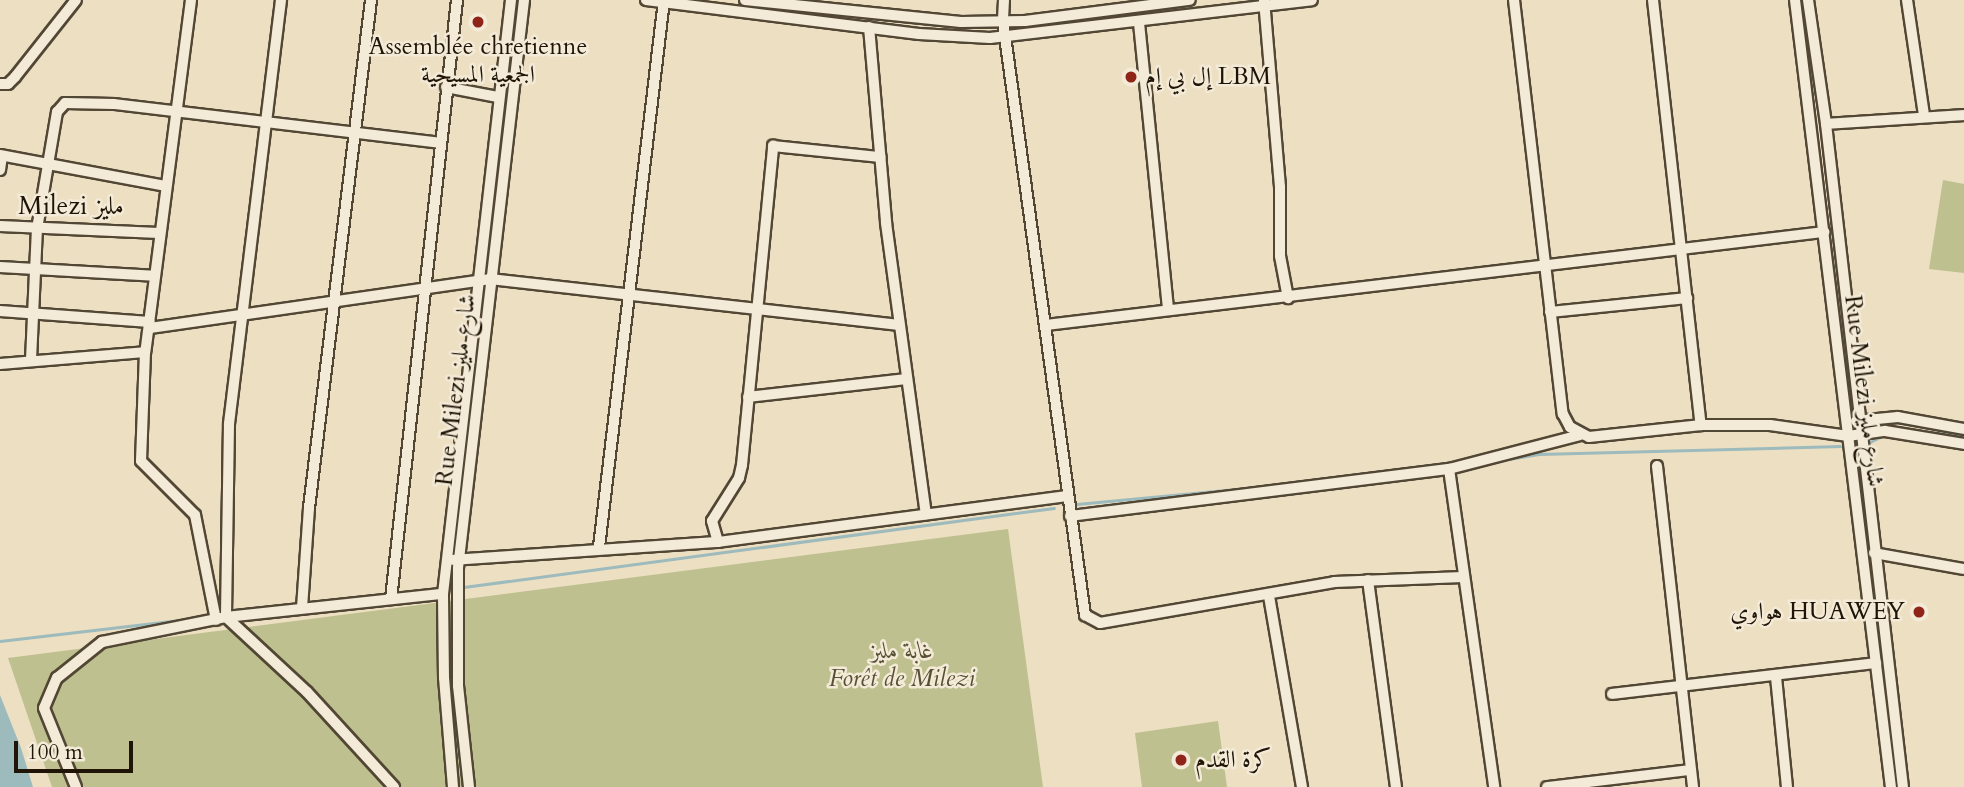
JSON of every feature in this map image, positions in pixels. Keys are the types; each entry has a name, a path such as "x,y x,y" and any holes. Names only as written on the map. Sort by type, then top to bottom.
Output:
{"street":[{"path":"0,84 8,84 15,77 76,0"},
{"path":"191,0 174,112 145,352 141,461 195,514 221,619 307,692 394,787"},
{"path":"221,619 229,424 281,0"},
{"path":"302,608 309,508 371,0"},
{"path":"391,599 422,287 457,0"},
{"name":"Rue Milezi شارع مليز","path":"453,787 444,678 443,594 511,0"},
{"name":"Rue Milezi شارع مليز","path":"469,787 458,687 459,559 524,0"},
{"path":"646,0 954,37 1007,36 1139,23 1264,3 1312,0"},
{"path":"745,0 914,20 1003,22 1190,0"},
{"path":"1004,0 1003,22 1046,325 1066,496 1085,615 1091,621 1368,580 1463,577"},
{"path":"1514,0 1563,414 1580,435"},
{"path":"1653,0 1701,425"},
{"name":"Rue Milezi شارع مليز","path":"1795,0 1891,787"},
{"name":"Rue Milezi شارع مليز","path":"1808,0 1826,124 1903,787"},
{"path":"1908,0 1924,115"},
{"path":"599,547 664,1"},
{"path":"1264,3 1280,187 1280,256 1288,298"},
{"path":"1139,23 1168,309"},
{"path":"869,27 899,325 926,514"},
{"path":"446,87 498,97"},
{"path":"31,360 37,229 57,112 65,103 114,104 439,143"},
{"path":"1826,124 1924,115 1964,115"},
{"path":"718,542 712,521 739,478 774,146 880,157"},
{"path":"0,170 1,155 165,186"},
{"path":"0,226 159,233"},
{"path":"1046,325 1824,232"},
{"path":"0,267 154,276"},
{"path":"0,311 150,325 490,279 899,325"},
{"path":"1550,312 1687,298"},
{"path":"0,364 145,352"},
{"path":"748,397 906,379"},
{"path":"1846,422 1898,417 1964,429"},
{"path":"1070,516 1449,469 1580,435 1701,425 1770,425 1848,436 1885,431 1964,444"},
{"path":"1657,466 1693,787"},
{"path":"1449,469 1494,787"},
{"path":"446,560 599,547 718,542 1066,496"},
{"path":"1874,553 1964,569"},
{"path":"1368,580 1396,787"},
{"path":"76,787 44,708 57,678 102,642 221,619 443,594"},
{"path":"1269,596 1302,787"},
{"path":"1612,694 1776,677 1876,663"},
{"path":"1776,677 1787,787"},
{"path":"1547,787 1690,770"}],"green space":[{"path":"1943,180 1964,184 1964,273 1929,269"},
{"name":"غابة مليز Forêt de Milezi","path":"1008,529 1043,787 52,787 8,658"},
{"name":"كرة القدم","path":"1218,721 1227,787 1142,787 1135,733"}],"water":[{"path":"0,695 21,748 33,787 0,787"}],"waterway":[{"path":"1898,428 1964,436"},
{"path":"1868,443 1880,437"},
{"path":"1508,459 1539,454 1840,446"},
{"path":"1077,504 1268,486"},
{"path":"464,587 1054,508"},
{"path":"0,641 188,619"}],"place":[{"name":"Assemblée chretienne الجمعية المسيحية","path":"478,22"},
{"name":"إل بي إم LBM","path":"1131,77"},
{"name":"هواوي HUAWEY","path":"1919,612"},
{"name":"كرة القدم","path":"1181,760"}],"district":[{"name":"Milezi مليز","path":"71,206"}]}
